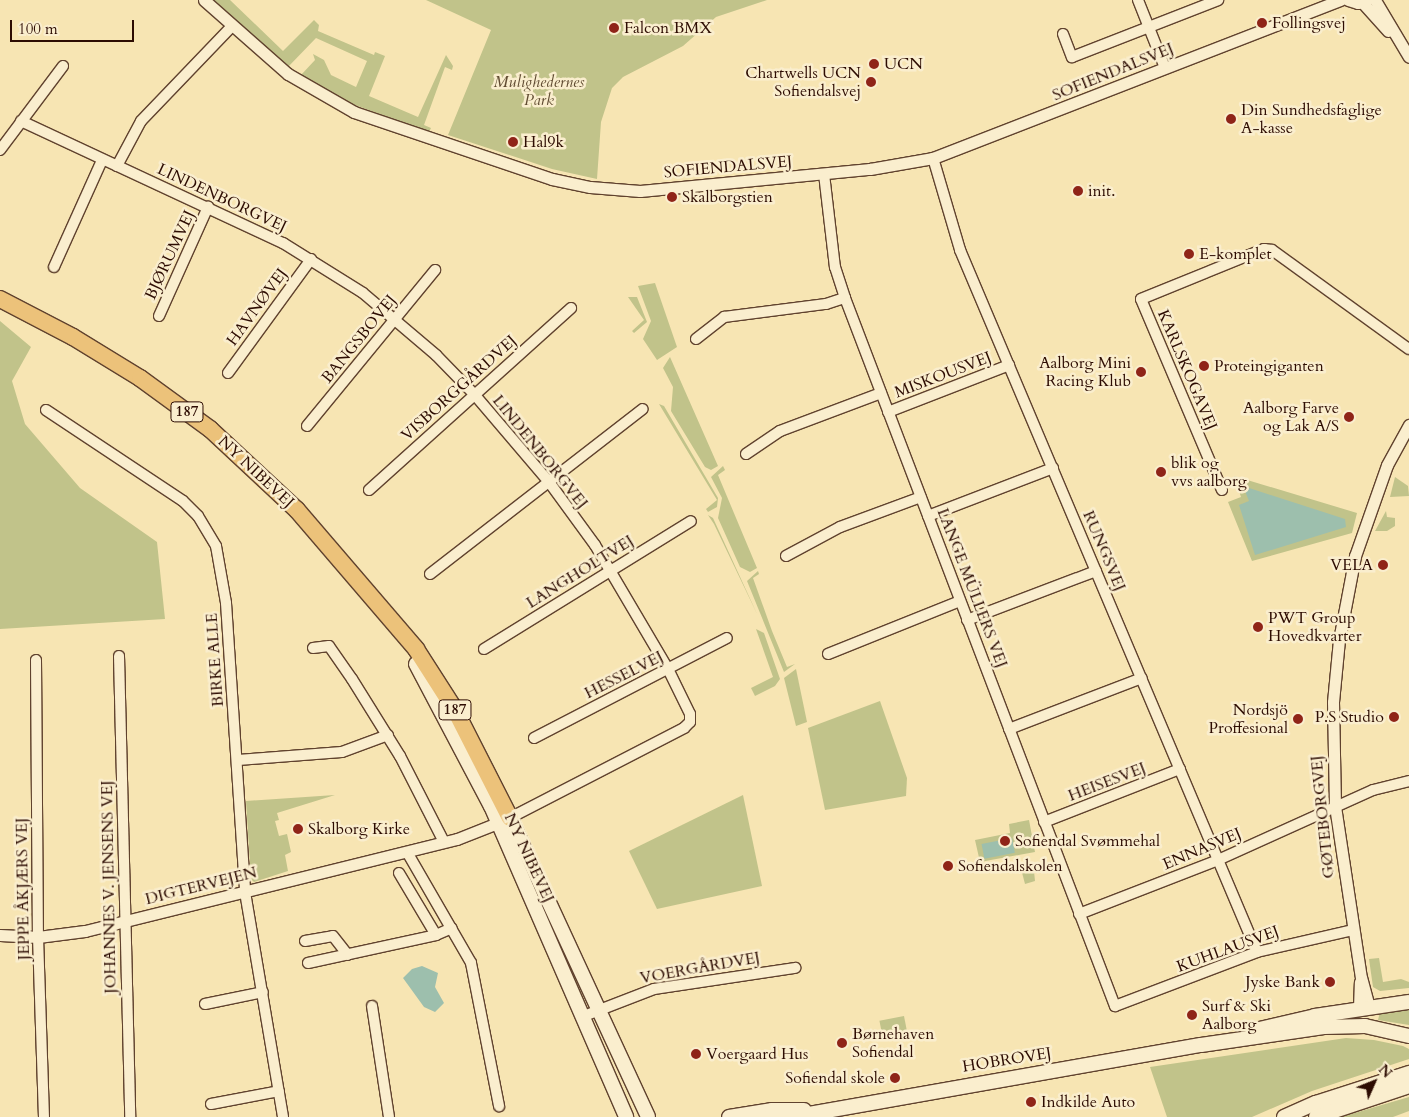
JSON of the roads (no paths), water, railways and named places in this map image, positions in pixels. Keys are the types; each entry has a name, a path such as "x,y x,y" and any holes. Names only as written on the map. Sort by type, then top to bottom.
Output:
{"highway":[{"name":"NY NIBEVEJ","path":"0,299 74,337 132,373 210,429 302,516 416,649 444,691 504,821"},
{"name":"NY NIBEVEJ","path":"385,612 416,664"}],"main road":[{"name":"NY NIBEVEJ","path":"416,664 504,821 599,1010 648,1117"},
{"name":"NY NIBEVEJ","path":"504,821 626,1117"},
{"name":"HOBROVEJ","path":"1201,1045 1225,1043 1363,1014 1409,1002"},
{"name":"HOBROVEJ","path":"792,1117 819,1110 1201,1045 1314,1016 1363,1014 1409,1036"},
{"path":"604,1062 636,1117"},
{"path":"1284,1117 1316,1103 1409,1073"},
{"path":"1316,1117 1409,1086"},
{"name":"HOBROVEJ","path":"729,1117 772,1110 819,1110"},
{"path":"749,1117 772,1110"}],"street":[{"name":"SOFIENDALSVEJ","path":"204,0 288,74 318,94 354,112 552,180 640,191 824,174 933,158 1340,0"},
{"path":"1138,0 1165,68"},
{"name":"SOFIENDALSVEJ","path":"1278,24 1320,0"},
{"path":"1348,0 1365,1 1397,39"},
{"path":"1375,0 1409,57"},
{"path":"1063,34 1072,57 1213,1"},
{"path":"117,166 141,122 232,26"},
{"path":"0,150 63,66"},
{"name":"LINDENBORGVEJ","path":"21,121 208,208 311,259 395,318 474,394 549,482 611,570 668,669 690,714 690,722 684,728 504,821"},
{"name":"RUNGSVEJ","path":"933,158 960,250 1257,952"},
{"path":"54,267 102,160"},
{"name":"LANGE MÜLLERS VEJ","path":"824,174 836,267 845,298 1115,1006"},
{"name":"BJØRUMVEJ","path":"158,316 208,208"},
{"name":"KARLSKOGAVEJ","path":"1222,490 1140,299 1264,249 1272,250 1409,349"},
{"name":"HAVNØVEJ","path":"228,373 311,259"},
{"name":"BANGSBOVEJ","path":"307,426 435,270"},
{"path":"696,339 724,317 826,304 845,298"},
{"name":"VISBORGGÅRDVEJ","path":"369,490 570,308"},
{"name":"MISKOUSVEJ","path":"888,412 1009,365"},
{"path":"746,454 780,431 881,393"},
{"path":"430,574 643,409"},
{"name":"BIRKE ALLE","path":"46,410 183,501 209,531 216,546 224,580 238,760 245,892 283,1117"},
{"name":"GØTEBORGVEJ","path":"1363,1014 1361,978 1335,806 1333,702 1339,640 1355,556 1387,465 1409,425"},
{"path":"928,516 1053,468"},
{"path":"786,556 840,527 921,497"},
{"name":"LANGHOLTVEJ","path":"484,648 691,521"},
{"path":"967,620 1096,571"},
{"path":"828,654 960,601"},
{"name":"HESSELVEJ","path":"534,738 727,638"},
{"path":"312,648 329,646 388,736 444,842"},
{"name":"JOHANNES V. JENSENS VEJ","path":"119,656 130,1117"},
{"name":"JEPPE ÅKJÆRS VEJ","path":"36,660 38,937 44,1117"},
{"path":"1010,729 1142,678"},
{"path":"238,760 342,752 388,736"},
{"name":"HEISESVEJ","path":"1044,822 1180,769"},
{"name":"ENNASVEJ","path":"1079,914 1218,860 1372,790 1409,781"},
{"name":"DIGTERVEJEN","path":"0,935 38,937 125,922 407,852 444,842 504,821"},
{"path":"407,852 471,963 499,1106"},
{"path":"399,873 436,936"},
{"path":"308,963 436,936 452,928"},
{"name":"KUHLAUSVEJ","path":"1115,1006 1257,952 1353,930"},
{"path":"305,942 333,936 348,955"},
{"name":"VOERGÅRDVEJ","path":"584,1016 654,989 795,968"},
{"path":"205,1004 263,992"},
{"path":"372,1006 389,1117"},
{"path":"211,1104 279,1091"}],"place":[{"name":"Follingsvej","path":"1262,23"},
{"name":"Falcon BMX","path":"614,28"},
{"name":"UCN","path":"874,64"},
{"name":"Chartwells UCN Sofiendalsvej","path":"871,82"},
{"name":"Din Sundhedsfaglige A-kasse","path":"1231,119"},
{"name":"Hal9k","path":"513,142"},
{"name":"init.","path":"1078,191"},
{"name":"Skalborgstien","path":"672,197"},
{"name":"E-komplet","path":"1189,254"},
{"name":"Proteingiganten","path":"1204,366"},
{"name":"Aalborg Mini Racing Klub","path":"1141,372"},
{"name":"Aalborg Farve og Lak A/S","path":"1349,417"},
{"name":"blik og vvs aalborg","path":"1161,472"},
{"name":"VELA","path":"1383,565"},
{"name":"PWT Group Hovedkvarter","path":"1258,627"},
{"name":"P.S Studio","path":"1394,717"},
{"name":"Nordsjö Proffesional","path":"1298,719"},
{"name":"Skalborg Kirke","path":"298,829"},
{"name":"Sofiendal Svømmehal","path":"1005,841"},
{"name":"Sofiendalskolen","path":"948,866"},
{"name":"Jyske Bank","path":"1330,982"},
{"name":"Surf & Ski Aalborg","path":"1192,1015"},
{"name":"Børnehaven Sofiendal","path":"842,1043"},
{"name":"Voergaard Hus","path":"696,1054"},
{"name":"Sofiendal skole","path":"895,1078"},
{"name":"Indkilde Auto","path":"1031,1102"}],"park label":[{"name":"Mulighedernes Park","path":"539,91"}]}
